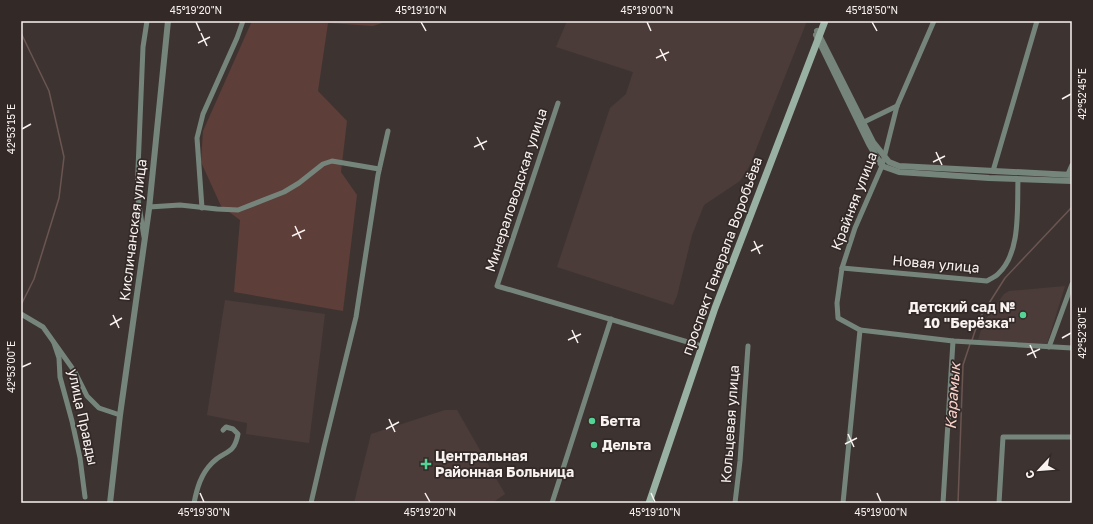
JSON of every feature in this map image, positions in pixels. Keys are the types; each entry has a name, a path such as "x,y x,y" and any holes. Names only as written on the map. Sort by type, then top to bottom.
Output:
{"main road":[{"name":"проспект Генерала Воробьёва","path":"649,503 715,308 818,36 821,21"},
{"name":"проспект Генерала Воробьёва","path":"646,503 711,304 818,36 826,21"}],"street":[{"path":"144,240 136,193 143,47 147,21"},
{"name":"Кисличанская улица","path":"115,465 120,415 149,207 168,21"},
{"path":"202,208 197,138 202,114 237,38 243,21"},
{"name":"Крайняя улица","path":"860,330 838,318 837,303 842,268 855,228 882,166 897,106 934,21"},
{"path":"993,171 1037,21"},
{"path":"818,36 864,122 873,142 889,162 899,166 1070,174 1072,165"},
{"path":"818,36 869,144 882,166 900,172 989,178 1072,181"},
{"name":"Минераловодская улица","path":"558,103 497,286 698,345"},
{"path":"864,122 897,106"},
{"path":"311,503 356,318 379,169 388,131"},
{"path":"149,207 180,205 238,210 284,192 299,183 324,164 332,161 379,169"},
{"name":"Новая улица","path":"842,268 987,281 998,274 1010,257 1016,235 1018,179"},
{"path":"1050,347 1072,284"},
{"name":"улица Правды","path":"21,314 43,327 75,372 87,396 99,408 120,415"},
{"path":"552,503 611,319"},
{"path":"843,503 860,330 953,342 1072,348"},
{"name":"улица Правды","path":"54,342 59,358 60,377 80,458 85,497"},
{"path":"944,503 953,342"},
{"name":"Кольцевая улица","path":"735,503 740,461 748,346"},
{"path":"194,503 203,473 213,462 232,450 236,443 238,434 233,429 226,427 223,430"},
{"path":"1000,503 1003,437 1072,437"},
{"name":"улица Правды","path":"110,503 115,465"}],"shaded area":[{"path":"252,21 388,21 373,26 328,23 318,91 347,121 341,172 357,195 343,311 234,292 240,220 221,206 201,162 203,131"},
{"path":"567,21 807,21 749,167 740,181 704,205 692,235 677,296 673,305 557,267 610,108 626,94 633,72 556,47"},
{"name":"Детский сад № 10 \"Берёзка\"","path":"1065,286 1047,344 978,340 983,323 1004,294 1009,291"},
{"path":"225,300 325,314 309,443 246,434 247,423 207,415"},
{"name":"Центральная Районная Больница","path":"445,410 457,410 505,494 492,503 354,503 371,434"}],"waterway":[{"path":"21,33 49,91 64,157 59,198 34,279 21,305"},
{"name":"Карамык","path":"972,340 979,319 1005,278 1072,207"},
{"name":"Карамык","path":"958,503 963,365 970,344"}],"place":[{"name":"Детский сад № 10 \"Берёзка\"","path":"1023,315"},
{"name":"Бетта","path":"592,421"},
{"name":"Дельта","path":"594,445"},
{"name":"Центральная Районная Больница","path":"426,464"}]}
